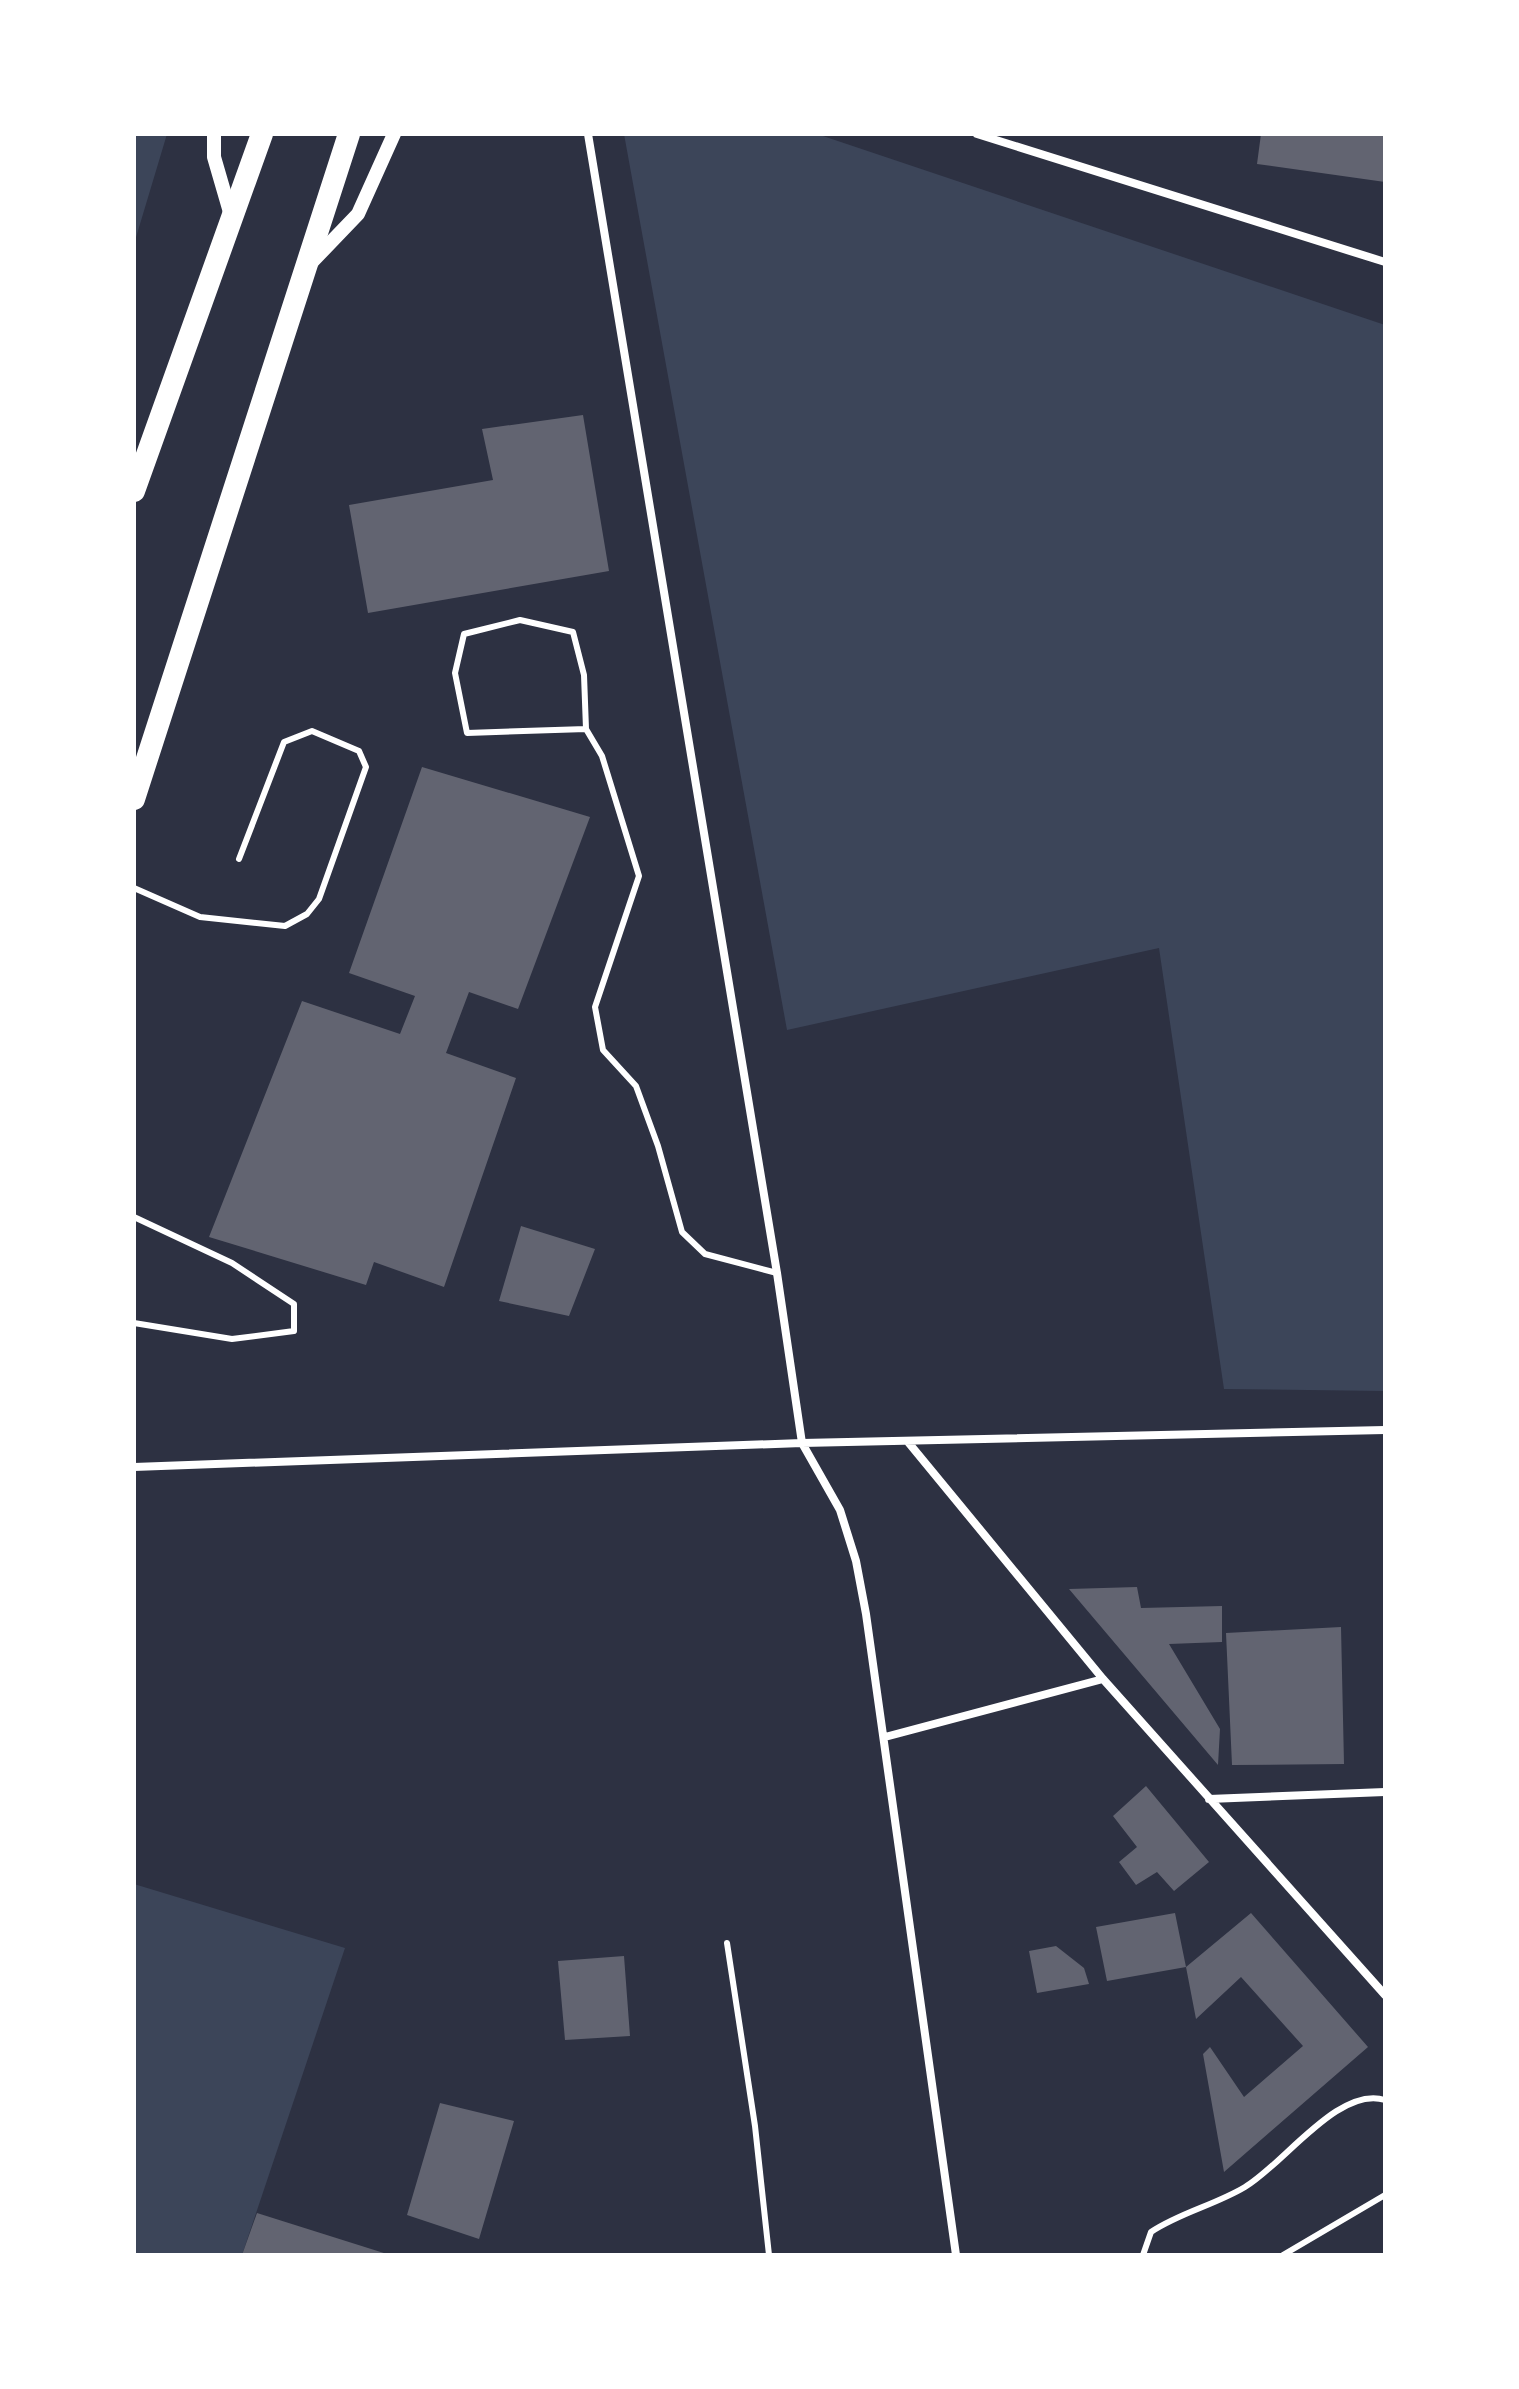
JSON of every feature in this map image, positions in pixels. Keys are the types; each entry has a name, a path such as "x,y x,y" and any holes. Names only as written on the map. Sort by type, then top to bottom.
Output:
{"highway":[{"path":"134,491 262,134"},
{"path":"134,799 302,270 349,134"}],"street":[{"path":"214,134 214,157 232,221"},
{"path":"302,270 334,242 358,214 394,134"},
{"path":"588,134 777,1273 802,1443 840,1510 856,1561 885,1737 956,2255"},
{"path":"977,134 1385,262"},
{"path":"134,1467 802,1443 1385,1430"},
{"path":"908,1442 1103,1679 1385,1995"},
{"path":"885,1737 1103,1679"},
{"path":"1209,1799 1385,1792"}],"lane":[{"path":"586,729 467,733 455,673 464,634 520,620 573,632 584,675 586,729 602,756 639,876 595,1007 603,1050 636,1086 658,1146 682,1232 705,1254 777,1273"},
{"path":"134,888 200,917 285,926 307,914 319,899 366,767 359,751 312,731 284,742 239,859"},
{"path":"134,1217 232,1263 294,1304 294,1331 232,1339 134,1323"},
{"path":"727,1943 755,2126 769,2255"},
{"path":"1143,2255 1151,2232 1264,2175 1335,2111 1364,2098 1385,2100"},
{"path":"1283,2255 1385,2195"}],"shaded area":[{"path":"134,134 167,134 134,244"},
{"path":"624,134 817,134 1385,325 1385,1391 1224,1389 1159,948 787,1030"},
{"path":"134,1884 345,1948 242,2255 134,2255"}],"building":[{"path":"1261,134 1385,134 1385,182 1257,164"},
{"path":"583,415 609,571 368,613 349,505 493,480 482,429"},
{"path":"422,767 590,817 518,1009 469,992 446,1053 516,1078 444,1287 374,1262 366,1285 209,1237 302,1001 400,1034 415,996 349,973"},
{"path":"521,1226 595,1249 569,1316 499,1301"},
{"path":"1137,1587 1141,1608 1222,1606 1222,1642 1169,1644 1220,1729 1218,1765 1069,1589"},
{"path":"1341,1627 1344,1764 1232,1765 1226,1633"},
{"path":"1146,1786 1209,1862 1174,1891 1157,1872 1136,1885 1119,1862 1137,1847 1113,1816"},
{"path":"1175,1913 1186,1967 1107,1981 1096,1927"},
{"path":"1251,1913 1368,2047 1224,2172 1203,2054 1210,2047 1244,2097 1303,2046 1241,1977 1196,2019 1186,1967"},
{"path":"1056,1946 1084,1968 1089,1984 1037,1993 1029,1951"},
{"path":"624,1956 630,2036 565,2040 558,1961"},
{"path":"440,2103 514,2121 479,2239 407,2215"},
{"path":"257,2213 387,2254 387,2255 242,2255"}]}
